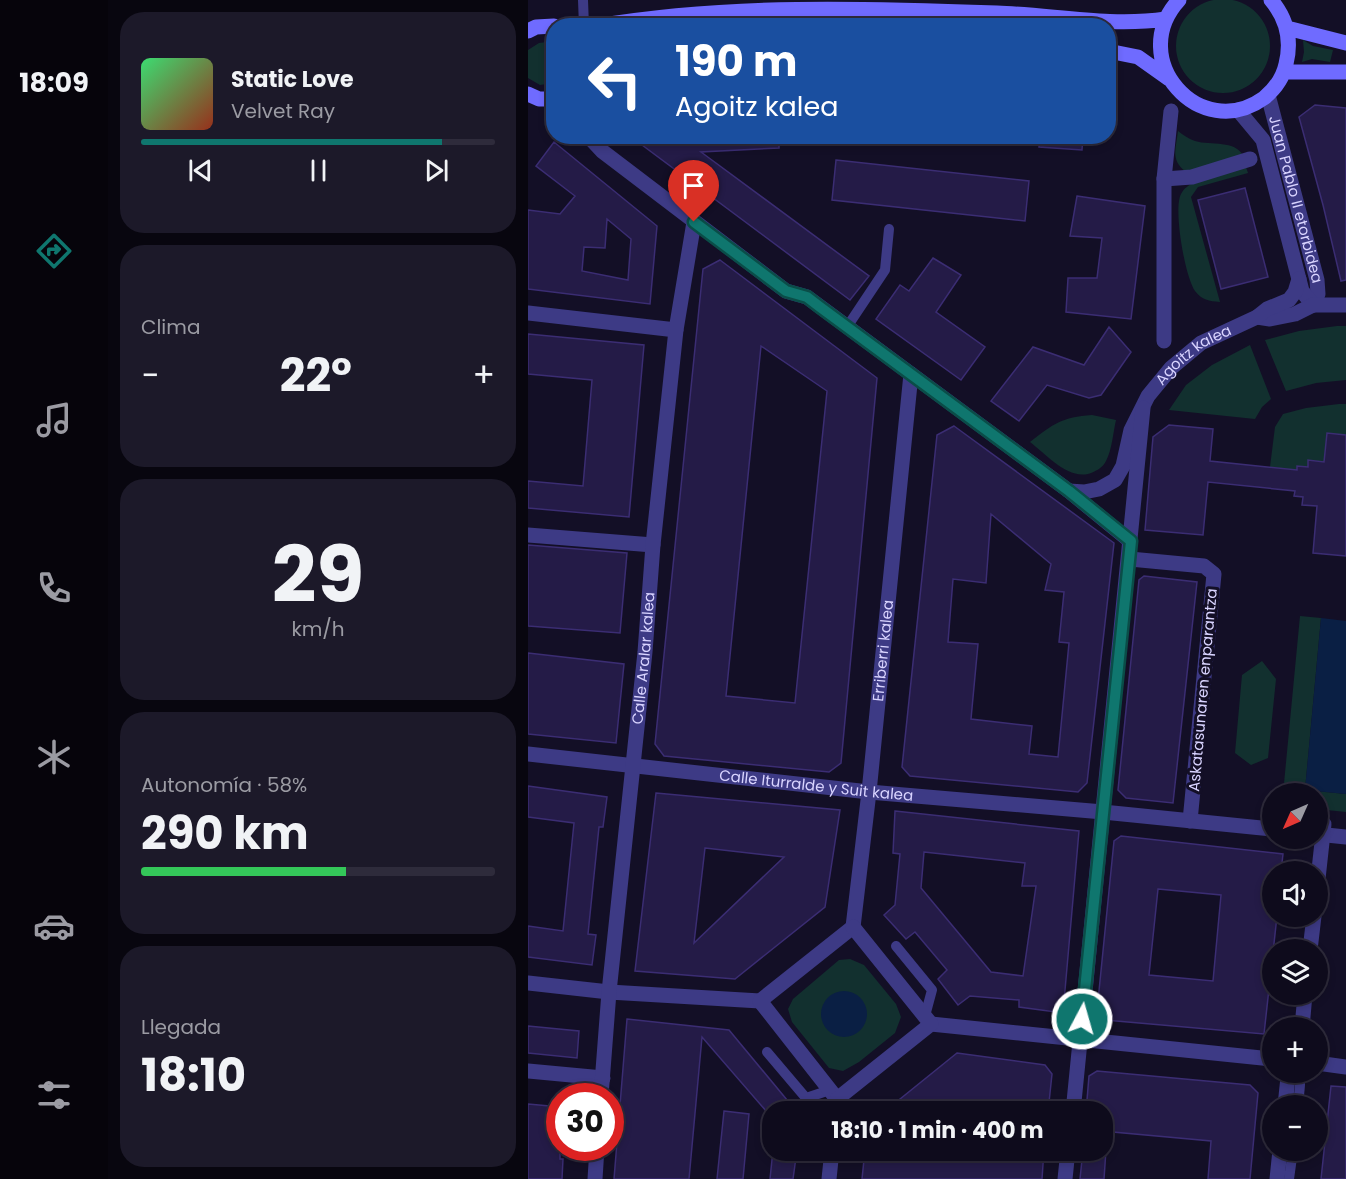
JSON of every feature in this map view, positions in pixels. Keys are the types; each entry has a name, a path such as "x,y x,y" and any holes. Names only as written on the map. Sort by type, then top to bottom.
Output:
{"main road":[{"path":"1116,53 1138,57 1169,79 1182,94 1198,105 1218,110 1238,110 1268,95 1284,72 1290,50 1287,28 1281,13 1271,0"},
{"path":"1169,79 1161,60 1160,39 1166,19 1178,1"},
{"path":"651,18 710,12 867,9 1024,14 1062,18"},
{"path":"1116,23 1166,19"},
{"path":"528,31 536,27 546,26"},
{"path":"1287,28 1346,43"},
{"path":"1284,72 1346,72"},
{"path":"528,94 539,99 546,99"}],"street":[{"name":"Juan Pablo II etorbidea","path":"1238,110 1263,140 1302,291 1312,305 1318,294 1317,280 1268,95"},
{"path":"1164,341 1164,179 1171,111"},
{"path":"595,144 786,291 807,297 1069,491 1131,541"},
{"path":"1164,179 1192,177 1250,159"},
{"name":"Calle Aralar kalea","path":"602,1083 609,992 645,652 652,545 675,330 694,222"},
{"name":"Agoitz kalea","path":"1069,491 1084,492 1099,489 1115,480 1123,466 1131,430 1148,396 1171,368 1201,343 1289,300 1299,279"},
{"name":"Agoitz kalea","path":"1257,317 1270,319 1295,314 1312,305 1346,305"},
{"path":"528,313 675,330"},
{"name":"Erriberri kalea","path":"853,927 869,792 911,374"},
{"name":"Agoitz kalea","path":"1074,1101 1102,812 1130,559 1143,408"},
{"path":"528,535 652,545"},
{"name":"Askatasunaren enparantza","path":"1130,559 1204,566 1214,574 1190,821"},
{"name":"Calle Iturralde y Suit kalea","path":"528,754 869,792 1102,812"},
{"path":"1102,812 1262,828"},
{"path":"1328,833 1346,837"},
{"path":"528,983 609,992 760,1001 853,927 928,1020 1080,1041 1262,1058"},
{"path":"760,1001 834,1100 928,1020"},
{"path":"1328,1065 1346,1067"},
{"path":"528,1071 603,1078"},
{"path":"595,1179 596,1161"},
{"path":"829,1179 831,1161"},
{"path":"1065,1179 1067,1161"},
{"path":"1277,1179 1279,1161"}],"lane":[{"path":"583,0 584,18"},
{"path":"847,327 885,270 889,229"},
{"path":"896,946 932,990 928,1020"},
{"path":"767,1052 806,1098 834,1100"},
{"path":"1289,1179 1291,1161"}],"green space":[{"path":"1223,-1 1241,3 1256,13 1266,28 1270,46 1266,64 1256,79 1241,89 1223,93 1205,89 1190,79 1180,64 1176,46 1180,28 1190,13 1205,3"},
{"path":"1303,40 1313,46 1333,50 1330,62 1312,59 1302,62"},
{"path":"546,42 546,84 540,85 528,78 528,50 539,43"},
{"path":"1178,131 1195,141 1229,145 1240,151 1244,157 1186,172 1176,158"},
{"path":"1246,167 1248,173 1198,187 1191,197 1220,302 1209,300 1195,291 1187,272 1179,228 1178,214 1181,194 1195,182"},
{"path":"1346,326 1346,380 1316,383 1286,391 1265,340 1299,331"},
{"path":"1250,345 1271,399 1262,407 1255,419 1169,410 1186,385 1212,365"},
{"path":"1346,404 1346,435 1324,462 1308,461 1308,467 1297,466 1297,470 1270,467 1275,427 1283,414 1306,408"},
{"path":"1092,415 1116,420 1108,457 1100,468 1091,473 1075,473 1067,470 1030,442 1058,422"},
{"path":"1300,616 1321,618 1306,783 1284,783"},
{"path":"1262,661 1276,679 1268,758 1251,765 1235,753 1242,675"},
{"path":"1328,792 1346,794 1346,812 1328,810"},
{"path":"850,959 864,965 896,1004 901,1017 895,1033 859,1062 843,1071 829,1068 792,1022 788,1009 793,999 839,960"}],"water":[{"path":"1321,618 1346,621 1346,794 1328,792 1328,783 1306,783"},
{"path":"849,991 861,997 866,1005 866,1023 861,1031 853,1036 839,1037 831,1034 824,1027 821,1009 824,1001 831,994"}],"building":[{"path":"1315,105 1346,108 1346,280 1341,281 1299,117"},
{"path":"552,144 556,144 657,226 650,304 528,289 528,210 560,214 575,196 536,166","holes":["607,219 631,239 628,280 582,271 584,247 605,248"]},
{"path":"641,144 779,144 779,148 701,152 869,276 850,300"},
{"path":"1039,144 1082,144 1082,150 1039,147"},
{"path":"836,160 1029,181 1025,221 832,200"},
{"path":"1245,188 1268,277 1221,289 1198,200"},
{"path":"1077,196 1145,206 1131,319 1066,312 1068,278 1097,278 1102,238 1070,236"},
{"path":"933,258 961,275 936,312 985,347 961,380 876,319 900,285 909,291"},
{"path":"720,260 877,378 841,763 829,772 664,756 655,744 703,269","holes":["761,346 827,391 795,703 726,696"]},
{"path":"1109,327 1131,352 1101,395 1089,398 1047,385 1019,421 991,401 1033,347 1084,365"},
{"path":"528,334 644,345 629,517 528,508 528,481 583,486 592,380 528,374"},
{"path":"1169,425 1213,429 1210,461 1297,470 1297,466 1308,467 1308,460 1324,462 1327,433 1346,435 1346,556 1313,553 1317,506 1302,505 1303,497 1294,496 1295,491 1208,482 1203,535 1145,530 1153,437"},
{"path":"954,426 1114,543 1087,783 1078,792 910,776 902,767 937,435","holes":["991,514 1051,564 1045,590 1064,592 1059,642 1069,643 1058,757 1029,754 1032,726 971,719 978,644 948,642 953,579 986,583"]},
{"path":"528,545 627,553 620,633 528,626"},
{"path":"1144,576 1197,582 1173,803 1126,798 1118,790 1139,580"},
{"path":"528,653 624,664 616,743 528,734"},
{"path":"528,786 607,797 603,827 599,827 588,934 596,935 592,965 528,957 528,926 563,931 574,823 528,817"},
{"path":"656,793 840,810 825,907 735,979 635,971","holes":["705,848 784,857 694,943"]},
{"path":"895,811 1079,831 1063,1013 1019,1007 1019,1000 970,996 958,1005 938,979 947,970 915,932 906,939 884,915 895,905 900,854 893,853","holes":["924,852 1025,863 1022,886 1036,886 1023,976 991,972 921,888"]},
{"path":"1121,836 1283,854 1282,861 1262,861 1262,927 1276,927 1274,939 1262,939 1262,1005 1267,1005 1266,1017 1262,1017 1262,1034 1105,1020 1097,1011 1114,841","holes":["1158,889 1221,895 1213,981 1149,975"]},
{"path":"627,1019 729,1030 788,1101 762,1101 762,1106 702,1037 689,1179 614,1179 615,1161 624,1161 624,1083 622,1083"},
{"path":"528,1026 579,1031 577,1058 528,1053"},
{"path":"957,1053 1045,1065 1052,1074 1049,1101 898,1101"},
{"path":"1097,1071 1250,1085 1258,1093 1250,1179 1208,1179 1211,1141 1113,1132 1113,1101 1087,1101 1089,1076"},
{"path":"1331,1086 1346,1087 1346,1179 1321,1179 1323,1161 1328,1161 1328,1114"},
{"path":"528,1104 546,1106 546,1161 563,1161 562,1179 528,1179"},
{"path":"724,1111 749,1114 743,1179 717,1179"},
{"path":"772,1161 795,1161 793,1179 770,1179"},
{"path":"864,1161 1043,1161 1042,1179 862,1179"},
{"path":"1082,1161 1105,1161 1104,1179 1080,1179"}],"route":[{"path":"694,222 786,291 807,297 1069,491 1131,541 1082,1019"}]}
